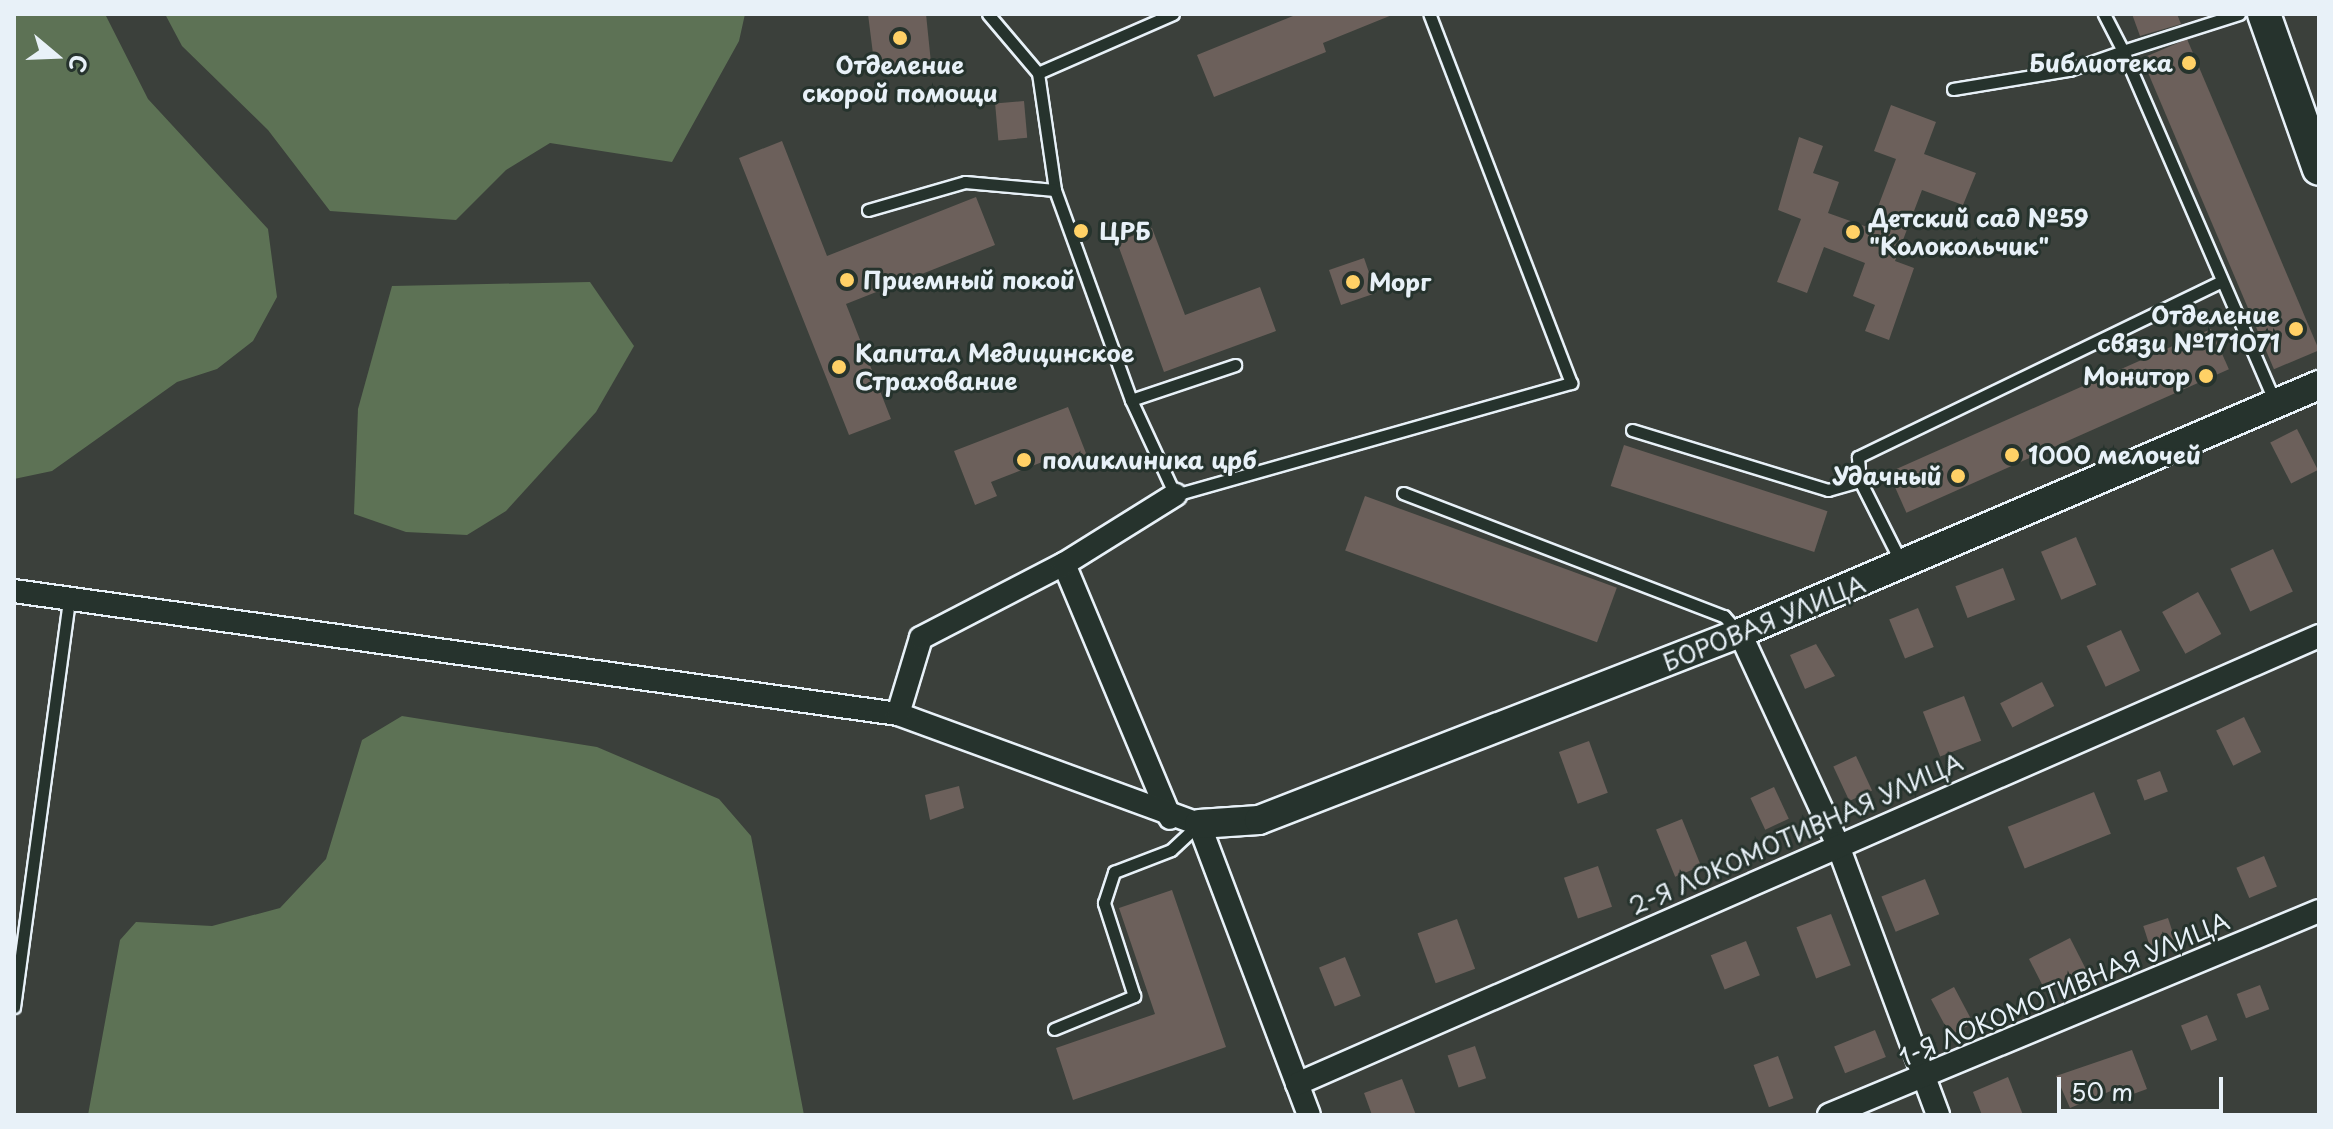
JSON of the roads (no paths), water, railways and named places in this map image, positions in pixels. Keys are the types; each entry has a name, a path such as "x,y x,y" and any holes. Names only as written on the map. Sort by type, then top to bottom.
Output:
{"main road":[{"path":"2264,14 2319,169"}],"street":[{"name":"БОРОВАЯ УЛИЦА","path":"1199,824 1259,820 1740,633 1904,567 2319,385"},
{"path":"898,714 921,638 1064,564 1175,495"},
{"path":"1064,564 1170,818"},
{"path":"14,591 898,714 1170,818 1199,824 1309,1115"},
{"path":"1740,633 1837,843 1938,1115"},
{"name":"2-Я ЛОКОМОТИВНАЯ УЛИЦА","path":"1297,1084 1837,843 2319,636"},
{"name":"1-Я ЛОКОМОТИВНАЯ УЛИЦА","path":"1829,1115 2319,911"}],"lane":[{"path":"988,14 1038,73 1055,190 1131,400 1175,495 1571,383 1429,14"},
{"path":"2104,14 2123,51 2275,403"},
{"path":"1953,89 2069,70 2239,14"},
{"path":"1038,73 1170,15"},
{"path":"868,210 965,182 1055,190"},
{"path":"1904,567 1860,481 1858,457 2222,281"},
{"path":"1131,400 1235,365"},
{"path":"1632,430 1828,490 1860,481"},
{"path":"1403,493 1724,616 1740,633"},
{"path":"14,1007 69,598"},
{"path":"1054,1029 1134,996 1104,903 1114,872 1171,850 1199,824"}],"place":[{"name":"Отделение скорой помощи","path":"900,38"},
{"name":"Библиотека","path":"2189,63"},
{"name":"ЦРБ","path":"1081,231"},
{"name":"Детский сад №59 \"Колокольчик\"","path":"1853,232"},
{"name":"Приемный покой","path":"847,280"},
{"name":"Морг","path":"1353,282"},
{"name":"Отделение связи №171071","path":"2296,329"},
{"name":"Капитал Медицинское Страхование","path":"839,367"},
{"name":"Монитор","path":"2206,376"},
{"name":"1000 мелочей","path":"2012,455"},
{"name":"поликлиника црб","path":"1024,460"},
{"name":"Удачный","path":"1958,476"}]}
